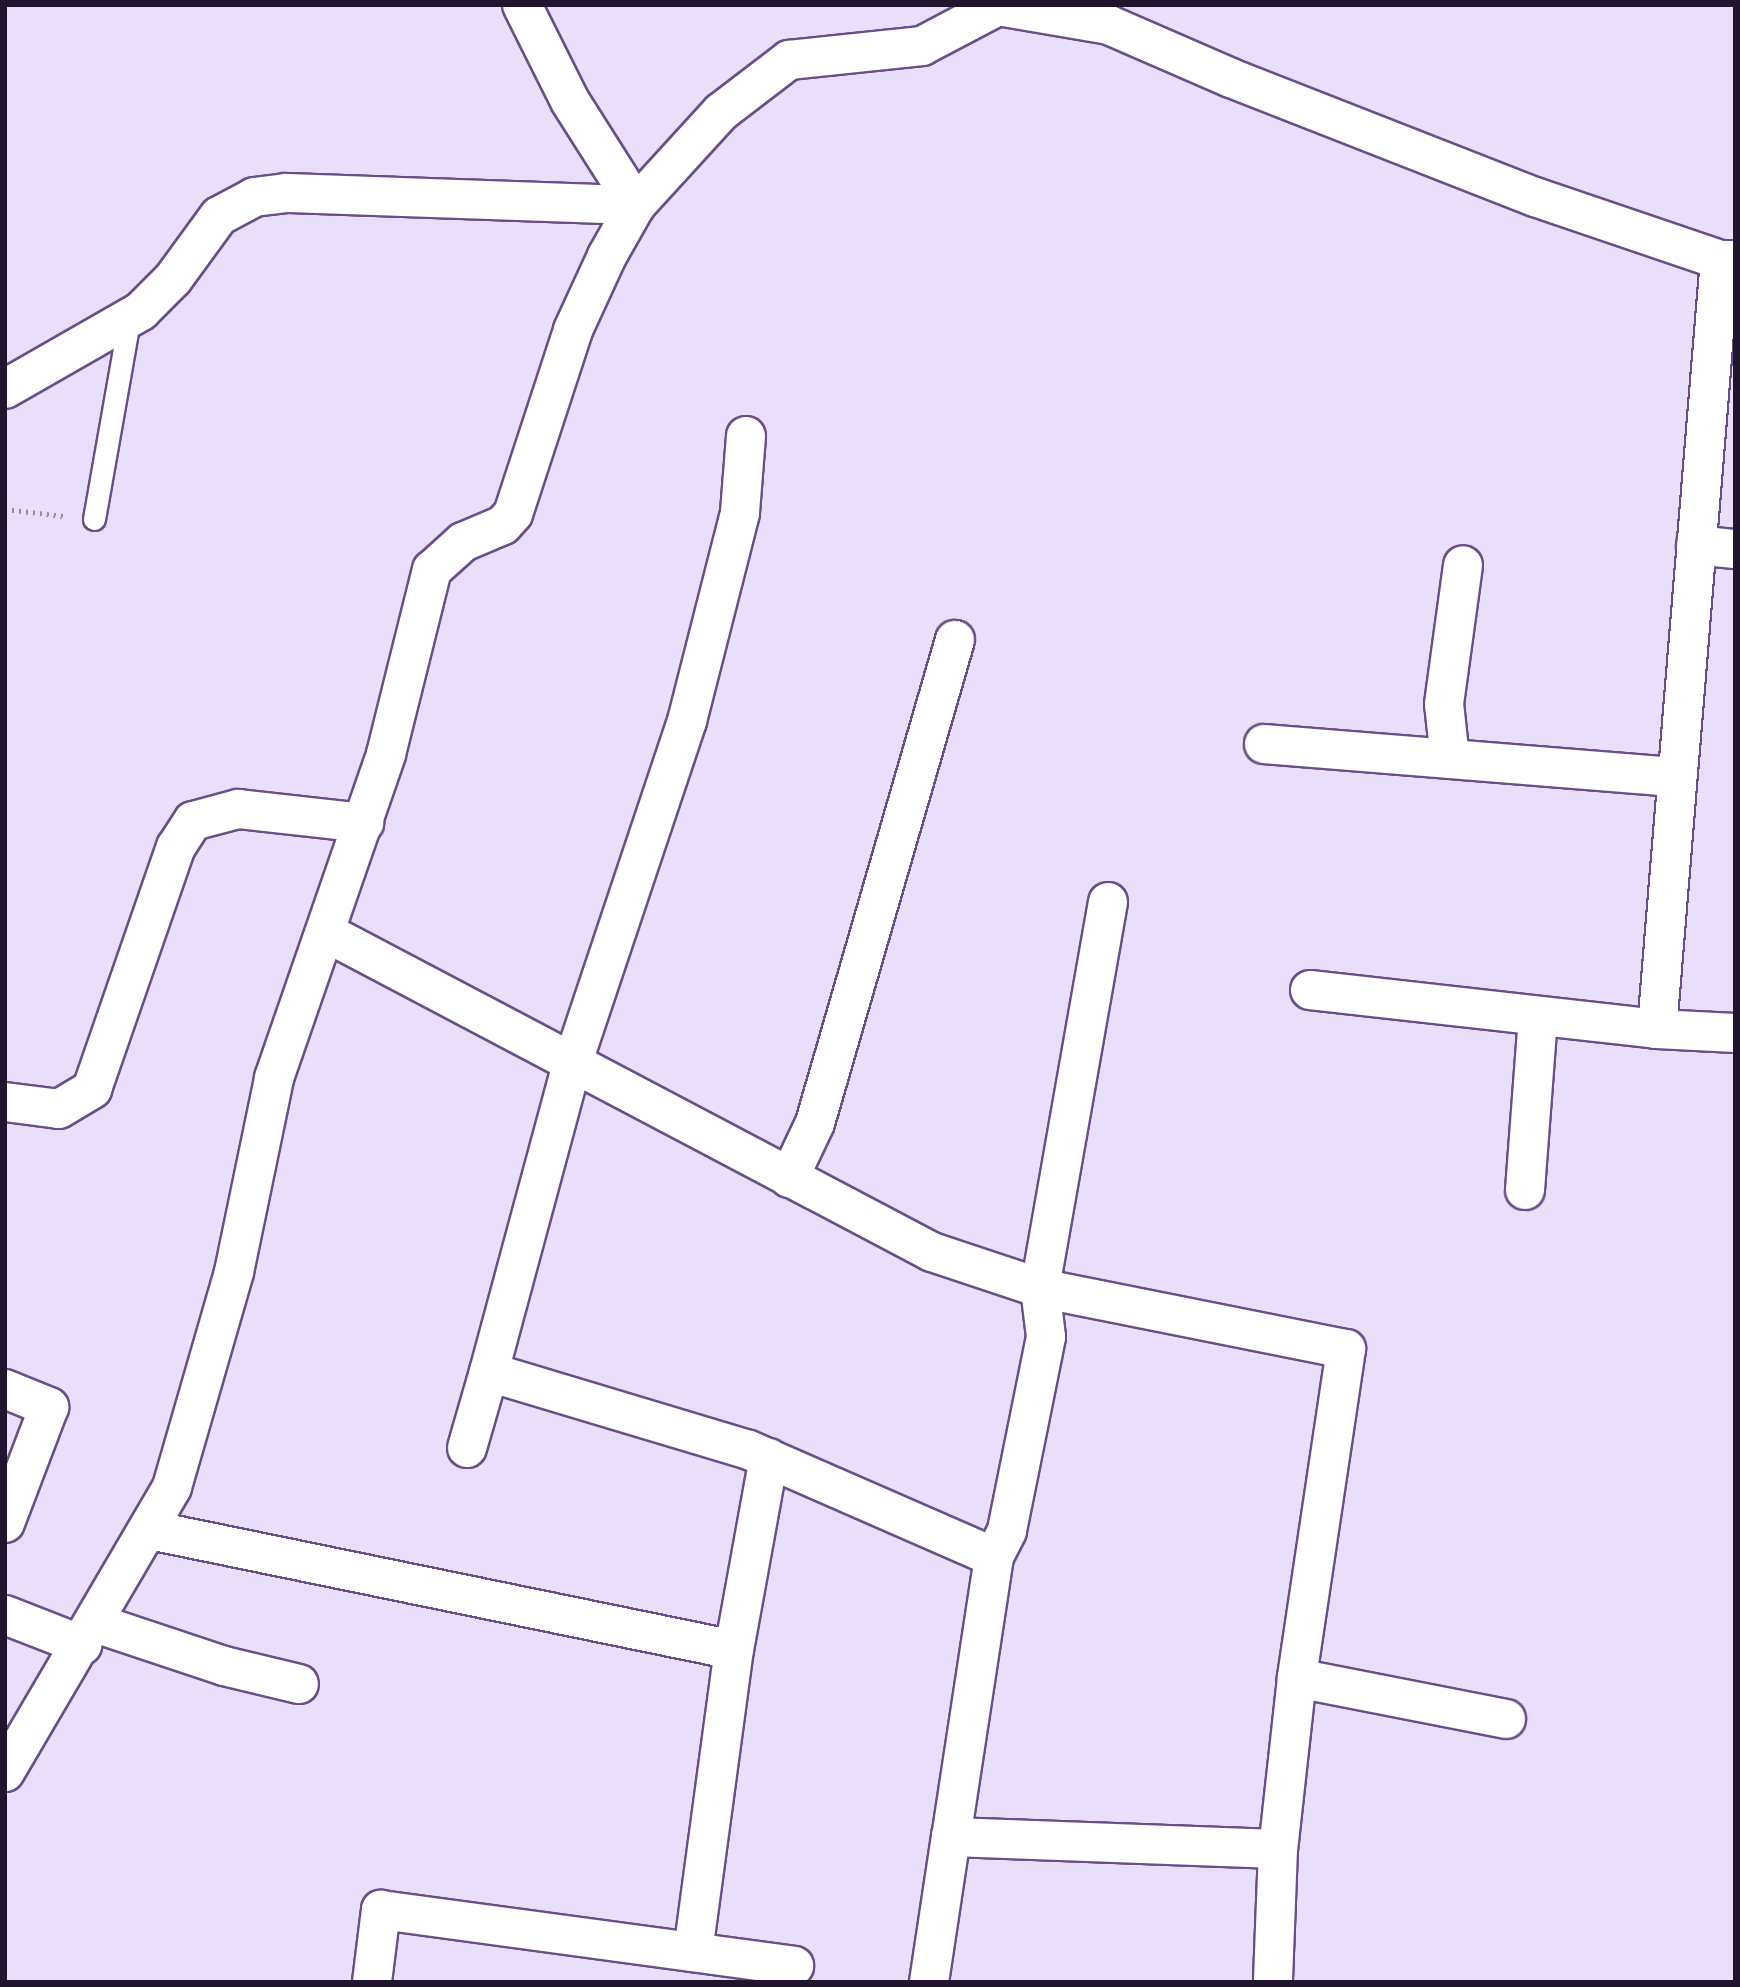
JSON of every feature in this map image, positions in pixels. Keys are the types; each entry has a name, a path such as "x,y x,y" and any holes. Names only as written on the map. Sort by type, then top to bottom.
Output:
{"street":[{"path":"522,5 570,101 636,205"},
{"path":"5,1772 150,1530 184,1454 234,1272 274,1079 386,754 432,570 463,542 503,525 513,514 573,330 636,205 721,111 789,60 922,46 998,6 1109,24 1231,78 1535,197 1727,260 1696,545 1657,1029"},
{"path":"5,389 129,320 173,279 219,216 254,197 286,192 636,205"},
{"path":"467,1448 572,1064 687,721 740,513 746,436"},
{"path":"1696,545 1735,549"},
{"path":"1450,759 1444,704 1463,565"},
{"path":"789,1178 815,1123 955,640"},
{"path":"1264,744 1678,777"},
{"path":"5,1102 59,1109 92,1089 176,847 193,821 239,809 364,823"},
{"path":"929,1982 994,1557 1007,1531 1046,1337 1040,1288 1108,902"},
{"path":"325,932 932,1252 1040,1288 1346,1349 1297,1678 1278,1849 1273,1982"},
{"path":"1310,990 1657,1029 1735,1033"},
{"path":"1525,1190 1538,1016"},
{"path":"489,1372 769,1458 994,1557"},
{"path":"5,1389 49,1406 5,1523"},
{"path":"693,1952 734,1650 769,1458"},
{"path":"150,1530 734,1650"},
{"path":"5,1615 299,1684"},
{"path":"1297,1678 1506,1719"},
{"path":"951,1837 1278,1849"},
{"path":"372,1982 381,1910 794,1966"}],"lane":[{"path":"94,519 129,320"}],"path":[{"path":"5,509 94,519"}]}
